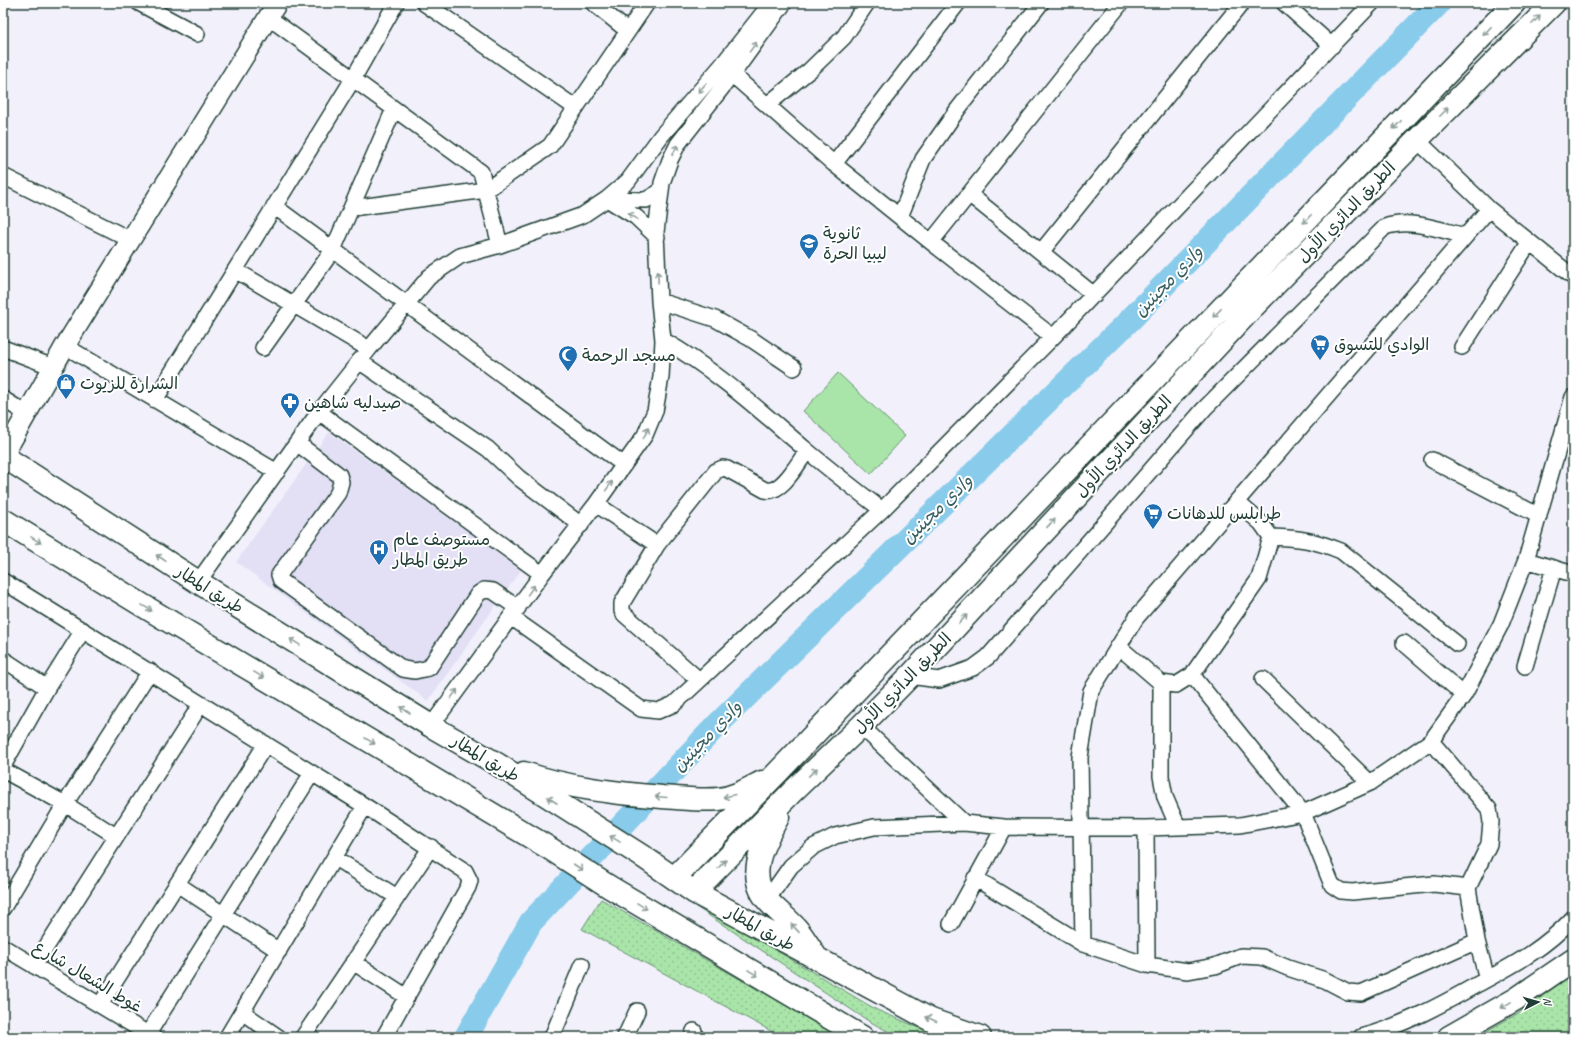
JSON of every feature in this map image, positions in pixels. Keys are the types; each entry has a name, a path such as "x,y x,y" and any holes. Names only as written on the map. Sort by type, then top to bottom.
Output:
{"highway":[{"name":"الطريق الدائري الأول","path":"674,878 777,773 1514,3"},
{"name":"الطريق الدائري الأول","path":"694,892 792,792 861,726 910,676 1180,385 1416,140 1554,3"},
{"name":"طريق المطار","path":"3,456 198,582 430,726 497,764 645,858 694,892 931,1020 980,1037"},
{"path":"3,520 142,605 549,848 608,886 862,1037"},
{"path":"497,764 547,780 611,793 700,800 720,799 740,793 777,773"},
{"path":"792,792 764,842 756,871 759,884 767,900 798,930 818,960"},
{"path":"1449,1037 1516,999 1573,960"}],"main road":[{"path":"3,456 65,346 273,10"}],"street":[{"path":"139,3 197,34"},
{"path":"155,400 352,79 396,3"},
{"path":"424,3 576,108"},
{"path":"593,3 628,31"},
{"path":"352,208 486,190 550,146 647,3"},
{"path":"430,726 542,574 596,504 645,435 655,411 661,377 663,340 659,301 657,237 661,191 670,160 678,144 771,3"},
{"path":"198,582 319,412 405,304 430,277 460,256 500,245 583,215 607,199 628,180 661,136 727,70 784,3"},
{"path":"766,105 810,70 844,37 867,3"},
{"path":"900,217 923,159 958,109 1041,3"},
{"path":"931,242 1121,3"},
{"path":"1041,252 1242,3"},
{"path":"1284,3 1332,46"},
{"path":"297,443 339,476 341,482 338,493 279,575 281,581 403,669 415,671 429,668 478,594 484,590 493,591 514,613 641,709 658,711 674,704 882,510 1054,337 1372,3"},
{"path":"834,164 955,4"},
{"path":"273,10 352,79 481,172 500,245"},
{"path":"727,70 834,164 931,242 1054,337"},
{"path":"263,348 333,250 394,109"},
{"path":"1416,140 1488,209 1573,277"},
{"path":"3,176 131,240"},
{"path":"607,199 646,200 661,191"},
{"path":"969,194 1094,295"},
{"path":"607,199 636,217 657,237"},
{"path":"274,206 624,465"},
{"path":"1083,944 1080,757 1090,691 1136,618 1238,503 1488,209"},
{"path":"910,676 939,680 973,668 988,657 1204,409 1385,227 1396,223 1418,225 1465,236"},
{"path":"1462,347 1529,243"},
{"path":"235,270 369,349"},
{"path":"659,301 715,318 751,339 794,368"},
{"path":"663,340 695,359 736,389 807,451 882,510"},
{"path":"65,346 277,472"},
{"path":"3,348 53,367"},
{"path":"359,361 488,449 520,478 581,524"},
{"path":"3,399 27,414"},
{"path":"767,900 791,866 813,847 835,836 874,827 964,823 1004,827 1082,826 1146,828 1240,825 1303,813 1370,784 1432,740 1464,695 1501,624 1526,560 1573,400"},
{"path":"319,412 542,574"},
{"path":"699,680 622,612 622,603 657,545 716,471 723,468 765,490 770,491 781,486 807,451"},
{"path":"1432,460 1539,516"},
{"path":"1118,646 1161,683 1176,685 1192,675 1259,579 1271,537 1262,523 1238,503"},
{"path":"596,504 657,545"},
{"path":"1271,537 1297,538 1318,542 1341,551 1457,644"},
{"path":"1526,560 1573,574"},
{"path":"1525,666 1554,568"},
{"path":"4,585 83,630 150,671 431,847 465,871 470,881 468,887 384,1037"},
{"path":"3,766 47,688 83,630"},
{"path":"1404,643 1464,695"},
{"path":"3,659 47,688"},
{"path":"3,908 66,804 150,671"},
{"path":"1192,675 1303,813 1332,885 1341,891 1363,891 1434,884 1468,888"},
{"path":"1263,679 1370,784"},
{"path":"1161,683 1161,776 1165,797 1178,827"},
{"path":"34,966 201,704"},
{"path":"861,726 964,823"},
{"path":"1432,740 1489,809 1491,822 1489,844 1468,888 1477,941 1487,979"},
{"path":"100,1005 266,744"},
{"path":"3,770 66,804 116,836"},
{"path":"150,1036 223,914 312,773"},
{"path":"227,1037 365,806"},
{"path":"951,924 1004,827"},
{"path":"1146,828 1147,965"},
{"path":"302,1037 431,847"},
{"path":"335,858 397,897"},
{"path":"975,878 1083,944 1147,965 1188,971 1215,966 1241,956 1262,957 1288,968 1325,980 1348,992 1361,993 1477,941"},
{"path":"177,884 279,951"},
{"path":"1361,1037 1432,1010 1522,960 1555,937 1573,918"},
{"name":"غوط الشعال شارع","path":"3,947 150,1036"},
{"path":"353,962 406,997"},
{"path":"552,1037 582,965"},
{"path":"625,1037 637,1011"},
{"path":"242,1012 278,1037"}],"shaded area":[{"name":"مستوصف عام طريق المطار","path":"329,432 521,570 428,701 236,562"}],"green space":[{"path":"838,373 905,436 871,474 803,411"},
{"path":"670,888 877,1010 941,1037 898,1037 867,1020 687,901"},
{"path":"601,899 840,1037 782,1037 582,929"},
{"path":"1573,974 1573,1030 1570,1037 1476,1037 1517,1014"}],"waterway":[{"name":"وادي مجينين","path":"466,1037 531,922 716,726 1129,321 1439,3"}],"place":[{"name":"ثانوية ليبيا الحرة","path":"809,260"},
{"name":"الوادي للتسوق","path":"1320,361"},
{"name":"مسجد الرحمة","path":"568,372"},
{"name":"الشرارة للزيوت","path":"66,400"},
{"name":"صيدليه شاهين","path":"290,419"},
{"name":"طرابلس للدهانات","path":"1153,530"},
{"name":"مستوصف عام طريق المطار","path":"379,566"}]}
